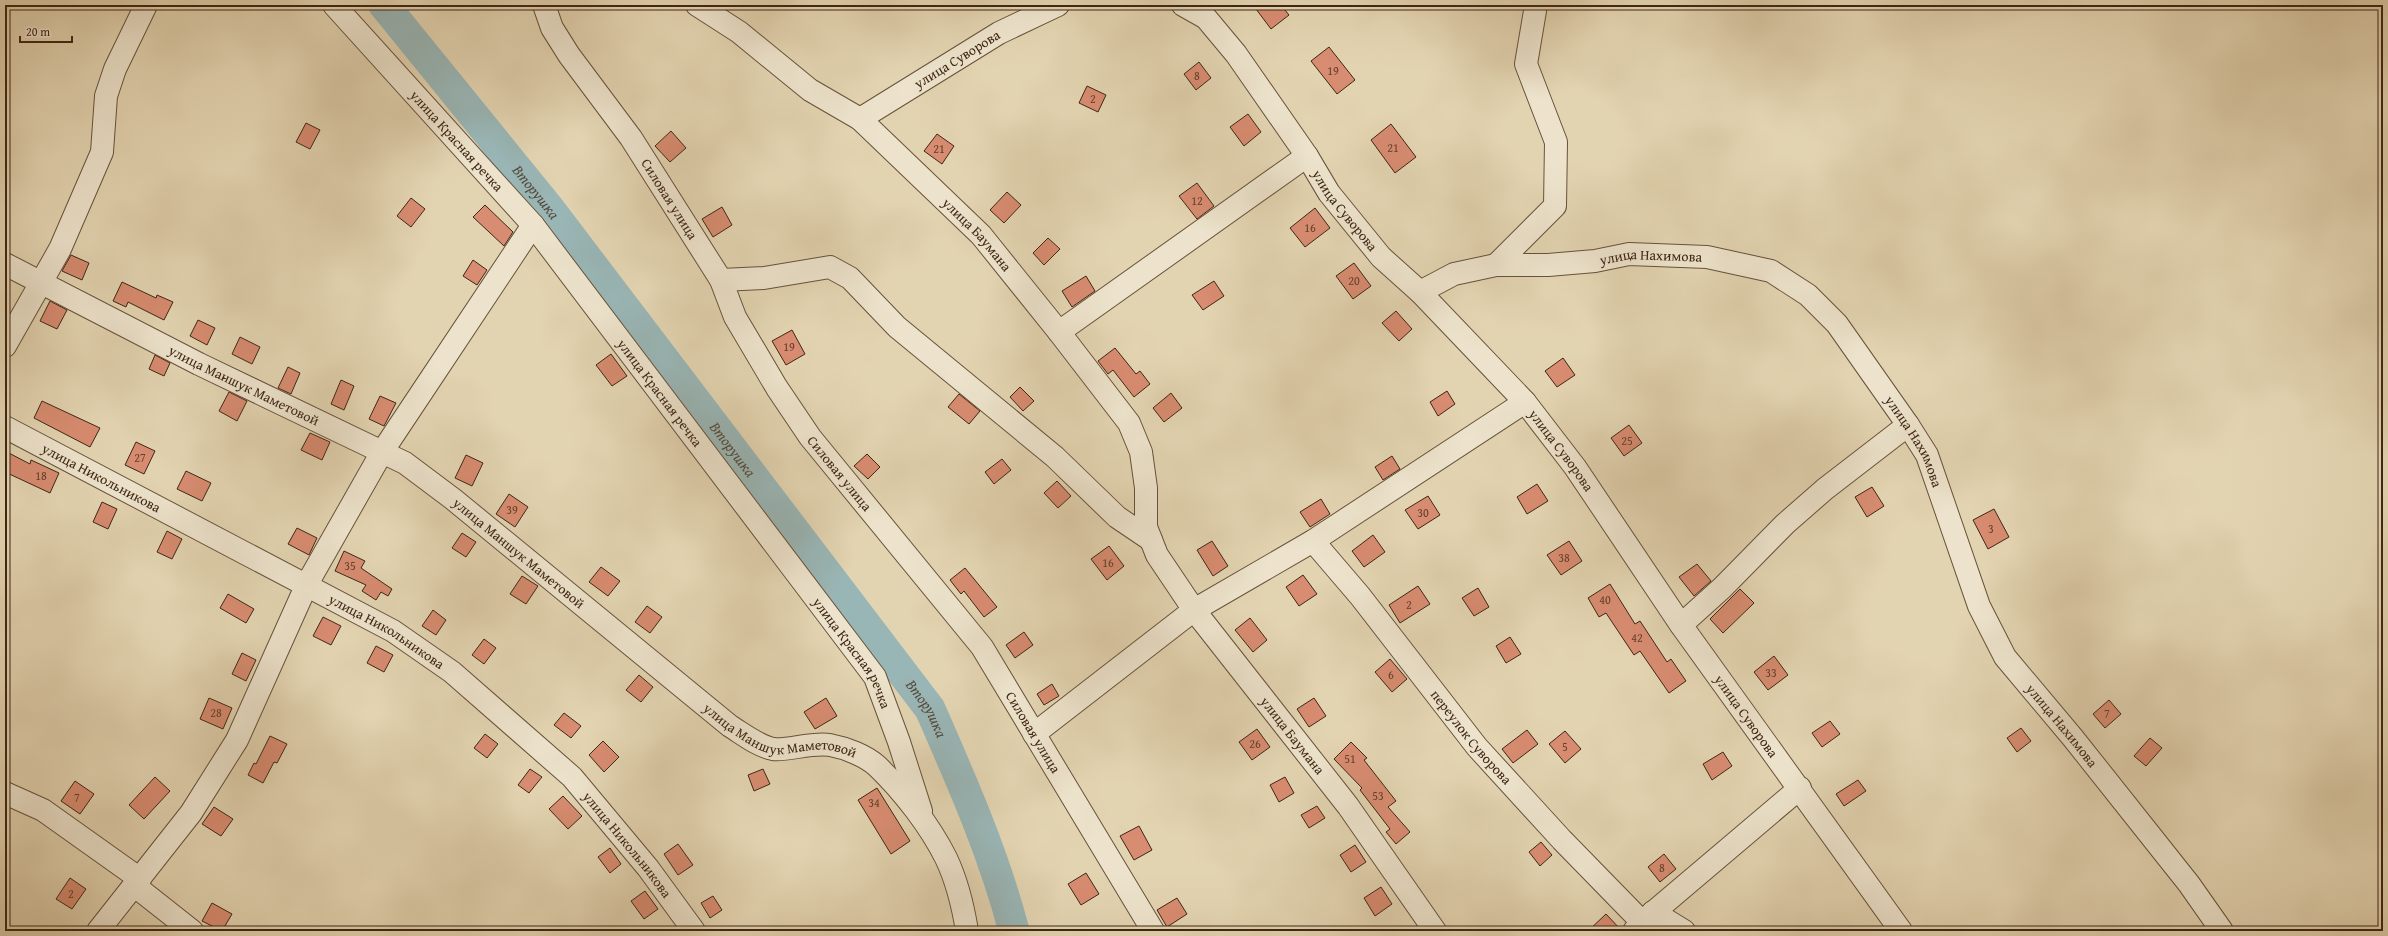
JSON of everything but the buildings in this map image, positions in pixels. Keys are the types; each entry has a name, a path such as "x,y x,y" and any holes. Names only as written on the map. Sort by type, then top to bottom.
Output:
{"street":[{"path":"5,346 60,249 102,152 106,96 112,76 146,5"},
{"name":"улица Красная речка","path":"334,5 533,225 875,677 899,742 923,820"},
{"name":"Силовая улица","path":"544,5 552,28 569,55 631,138 721,280 735,317 777,388 810,437 982,647 1153,931"},
{"name":"улица Баумана","path":"697,5 739,32 810,90 860,119 980,235 1059,332 1129,424 1142,452 1146,488 1146,527 1157,555 1194,610 1348,806 1435,931"},
{"name":"улица Суворова","path":"860,119 999,33 1058,5"},
{"name":"улица Суворова","path":"1183,5 1206,18 1231,48 1307,156 1329,193 1381,257 1420,292 1525,402 1575,467 1681,625 1800,788 1901,931"},
{"path":"1496,265 1554,206 1556,142 1526,64 1536,5"},
{"path":"1059,332 1307,156"},
{"path":"98,931 191,813 237,740 307,584 382,452 533,225"},
{"name":"улица Нахимова","path":"1420,292 1454,274 1496,265 1548,265 1595,261 1629,254 1708,257 1771,271 1808,295 1837,324 1908,425 1927,455 1979,606 2005,657 2174,866 2222,931"},
{"name":"улица Маншук Маметовой","path":"5,264 199,364 405,463 453,499 730,726 753,741 774,749 801,745 830,745 854,752 876,766 923,820 946,859 962,901 967,931"},
{"path":"721,280 764,278 830,267 850,278 897,327 1055,457 1117,517 1151,540"},
{"path":"1034,734 1194,610 1313,542 1525,402"},
{"path":"1681,625 1722,588 1785,524 1825,489 1908,425"},
{"name":"улица Никольникова","path":"5,427 307,584 393,631 452,672 572,777 648,868 694,931"},
{"name":"переулок Суворова","path":"1313,542 1360,596 1477,747 1562,840 1643,922 1684,931"},
{"path":"1643,922 1800,788"},
{"path":"5,793 43,810 137,883 192,931"}],"waterway":[{"name":"Вторушка","path":"384,5 548,207 930,709 987,846 1014,931"}]}
